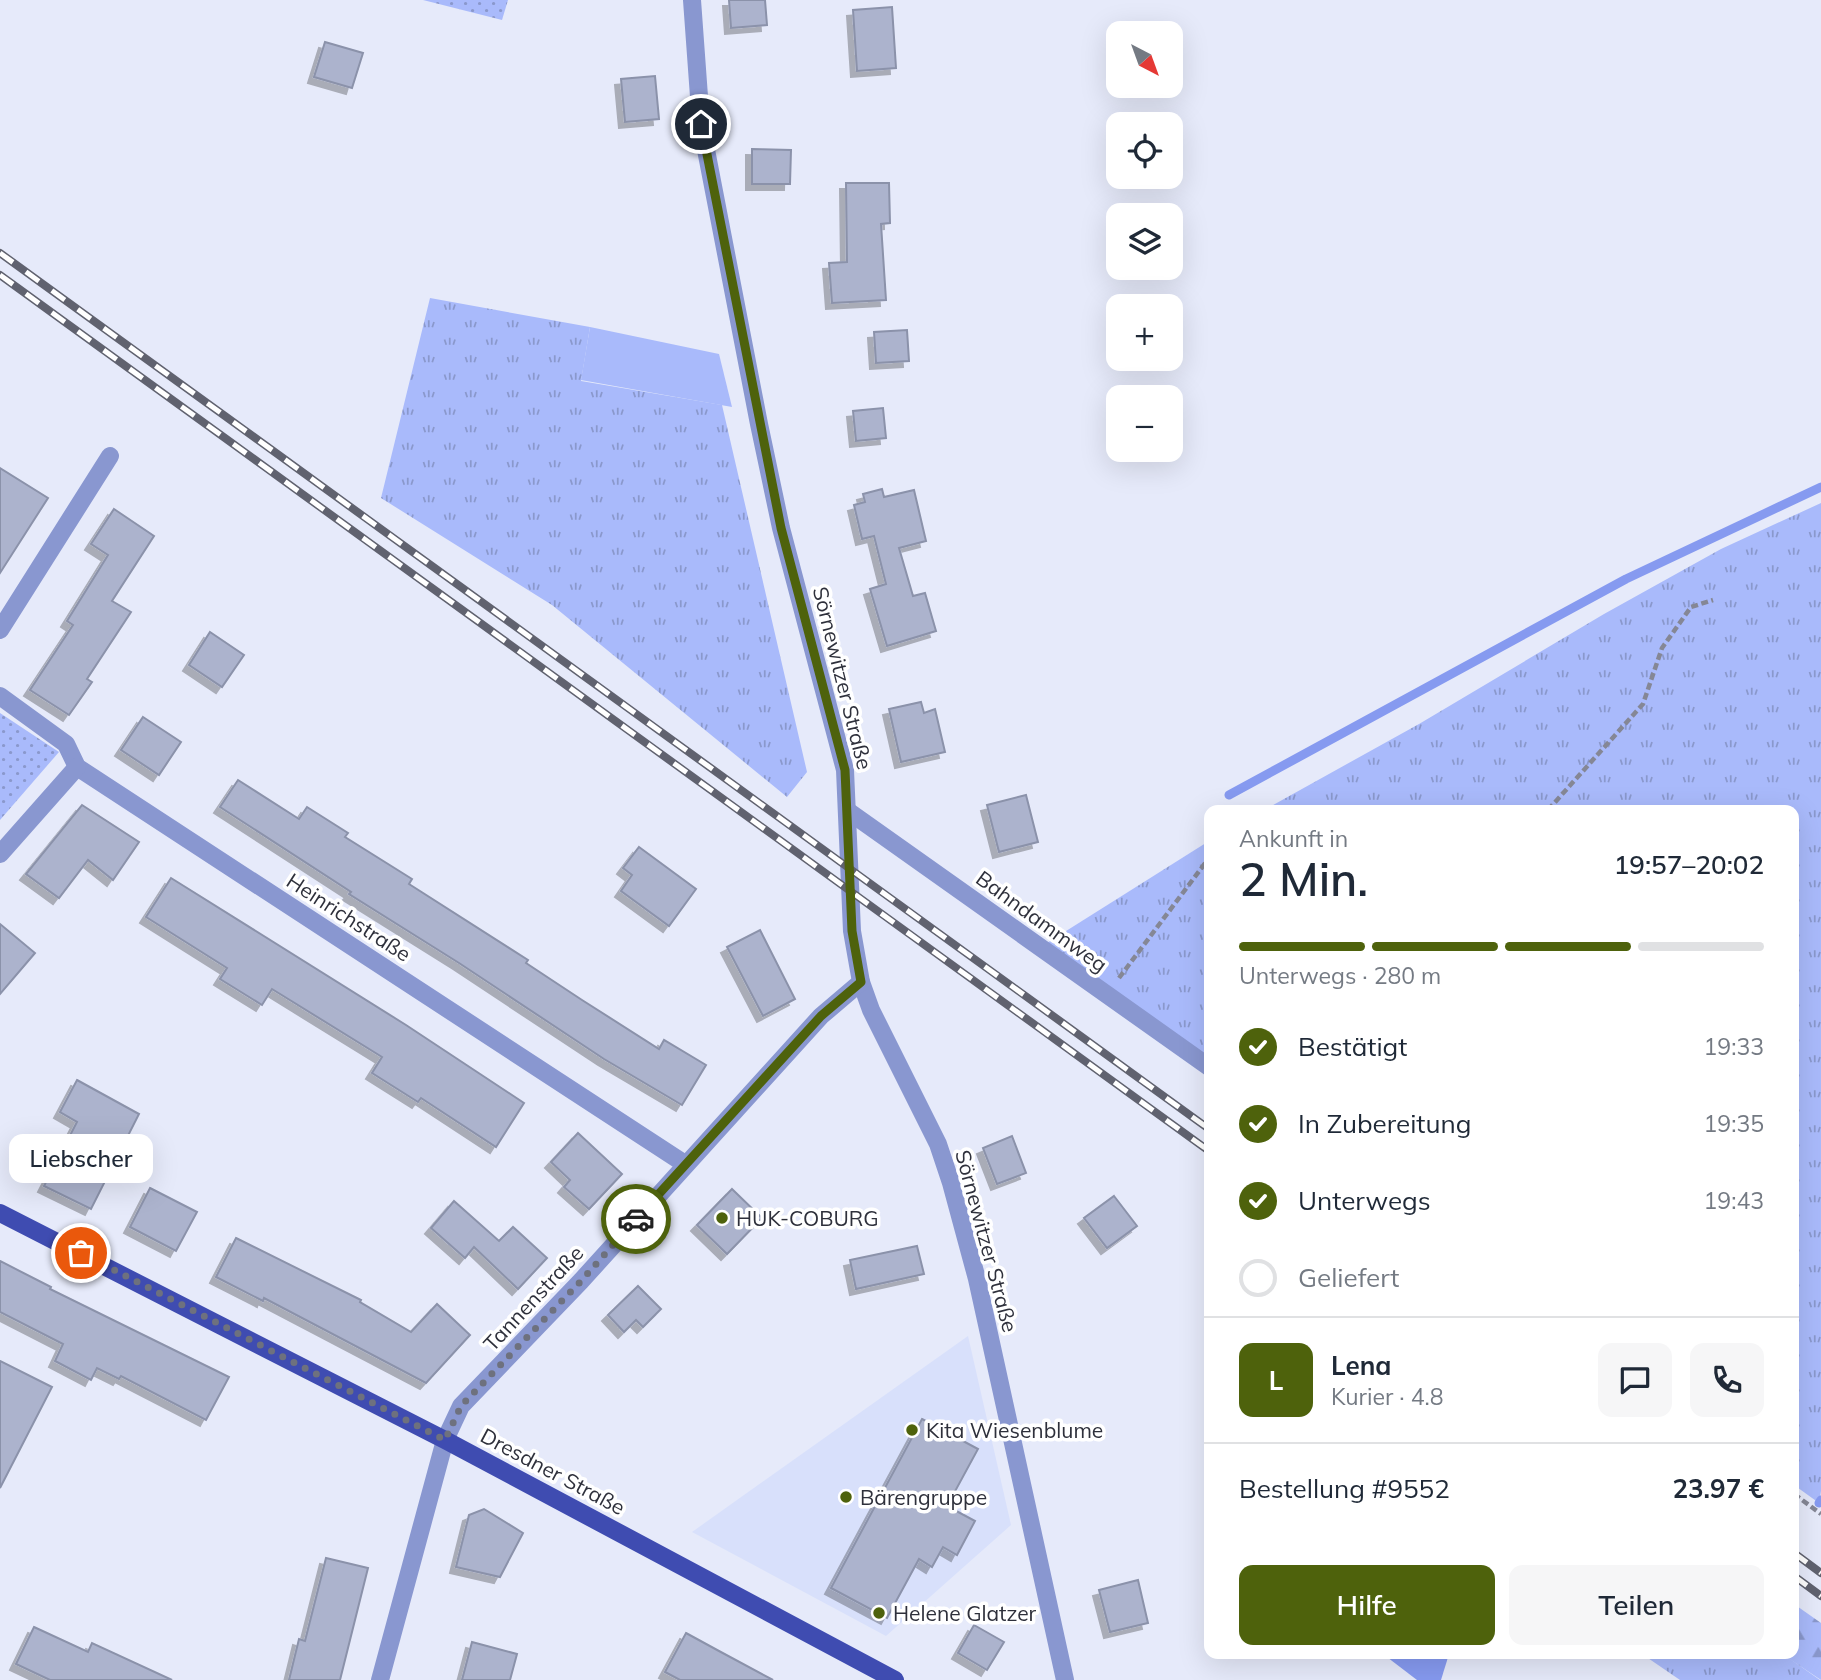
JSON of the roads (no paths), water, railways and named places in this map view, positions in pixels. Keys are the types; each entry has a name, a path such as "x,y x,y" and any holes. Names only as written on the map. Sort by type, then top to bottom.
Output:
{"main road":[{"name":"Dresdner Straße","path":"0,1213 445,1440 895,1680"}],"street":[{"name":"Sörnewitzer Straße","path":"692,0 701,124 778,515 845,770 852,931 861,982 871,1010 938,1144 951,1183 977,1279 1065,1680"},
{"path":"0,630 110,456"},
{"name":"Heinrichstraße","path":"0,696 66,744 77,767 685,1164"},
{"path":"0,854 77,767"},
{"name":"Bahndammweg","path":"848,811 1204,1065"},
{"name":"Tannenstraße","path":"380,1680 445,1440 461,1406 581,1281 821,1016 861,982"}],"waterway":[{"path":"1229,795 1626,579 1821,487"}],"railway":[{"path":"0,253 1204,1125"},
{"path":"0,275 1204,1147"},
{"path":"1799,1557 1821,1573"},
{"path":"1799,1580 1821,1596"}],"place":[{"name":"HUK-COBURG","path":"722,1218"},
{"name":"Liebscher","path":"81,1253"},
{"name":"Kita Wiesenblume","path":"912,1430"},
{"name":"Bärengruppe","path":"846,1497"},
{"name":"Helene Glatzer","path":"879,1613"}]}
